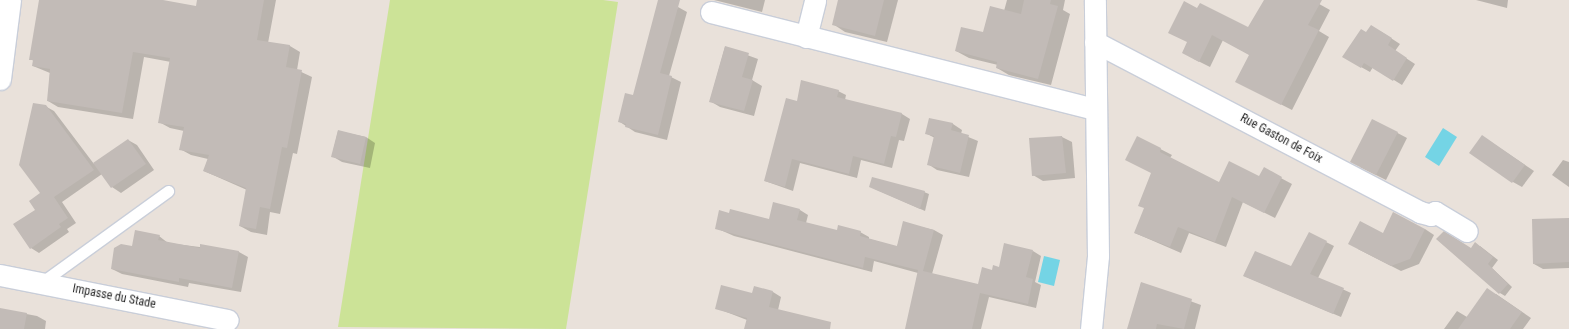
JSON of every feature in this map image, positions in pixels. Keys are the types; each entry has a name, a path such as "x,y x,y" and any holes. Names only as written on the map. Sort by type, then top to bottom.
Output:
{"street":[{"path":"0,79 10,0"},
{"path":"806,37 816,0"},
{"path":"1090,329 1098,256 1094,42 1095,0"},
{"path":"711,12 1095,110"},
{"name":"Rue Gaston de Foix","path":"1094,42 1420,212 1431,215 1435,212 1467,231"},
{"name":"Impasse du Stade","path":"0,275 228,320"}],"lane":[{"path":"40,283 168,191"}],"green space":[{"path":"390,0 603,0 618,2 566,329 338,327"}],"water":[{"path":"1443,128 1457,137 1439,166 1425,157"},
{"path":"1044,256 1060,260 1054,286 1038,282"}],"building":[{"path":"39,0 163,0 196,6 197,0 264,0 257,40 290,45 286,67 302,70 287,148 282,147 270,209 260,207 256,229 239,226 246,188 203,171 209,155 179,150 184,127 158,123 170,58 133,52 122,113 47,101 50,69 32,66 33,60 29,60"},
{"path":"658,0 680,0 660,73 672,76 658,135 625,127 626,124 618,122 625,93 633,95"},
{"path":"838,0 884,0 875,36 832,25"},
{"path":"1024,0 1051,0 1050,4 1058,6 1038,79 996,68 997,62 955,51 961,27 983,32 990,6 1021,14"},
{"path":"1264,0 1322,0 1308,25 1319,30 1281,105 1235,82 1249,55 1212,35 1199,62 1182,53 1187,42 1168,33 1184,1 1197,8 1200,3 1248,27"},
{"path":"1371,25 1392,38 1388,45 1407,58 1393,81 1364,63 1361,68 1342,57 1361,29 1366,32"},
{"path":"725,46 749,53 742,77 753,80 744,111 709,102"},
{"path":"801,80 839,90 837,97 902,113 896,137 891,136 884,164 853,156 849,174 792,159 785,187 764,181 786,98 797,101"},
{"path":"33,103 46,105 94,170 54,197 68,218 59,224 61,227 30,249 13,224 35,210 29,201 40,193 19,165"},
{"path":"929,118 953,123 951,130 969,135 960,173 927,165 934,136 925,134"},
{"path":"1372,119 1398,132 1376,175 1350,162"},
{"path":"338,130 366,137 360,164 331,157"},
{"path":"1482,135 1525,165 1512,183 1469,153"},
{"path":"1062,136 1066,173 1032,176 1029,138"},
{"path":"1137,136 1161,148 1160,152 1219,182 1229,161 1259,176 1264,167 1282,177 1264,213 1232,197 1215,242 1178,227 1170,247 1134,233 1144,208 1138,206 1151,173 1125,160"},
{"path":"128,139 146,164 111,188 93,163"},
{"path":"872,177 925,191 920,209 869,187"},
{"path":"773,202 800,209 797,220 837,230 838,225 861,231 860,236 897,246 903,221 934,230 923,271 978,284 982,267 992,270 993,265 999,267 1004,243 1033,250 1026,277 1033,279 1028,304 980,293 972,329 905,329 918,270 865,257 863,268 715,229 719,210 729,213 730,209 769,219"},
{"path":"1393,212 1425,229 1410,259 1391,266 1348,244 1360,221 1383,233"},
{"path":"1569,218 1569,262 1533,264 1532,219"},
{"path":"135,230 160,235 158,240 200,248 200,244 239,251 232,288 179,278 179,282 111,269 114,248 121,244 132,246"},
{"path":"1444,231 1471,248 1475,242 1493,257 1488,264 1508,284 1499,294 1436,239"},
{"path":"1309,232 1327,241 1310,274 1344,288 1333,314 1243,276 1255,251 1291,266"},
{"path":"1141,282 1192,299 1184,329 1157,324 1156,329 1127,329"},
{"path":"721,285 752,293 754,286 773,291 769,307 831,322 830,329 744,329 747,318 715,309"},
{"path":"1487,288 1522,312 1510,329 1458,329"},
{"path":"0,308 27,313 24,329 0,329"}]}
